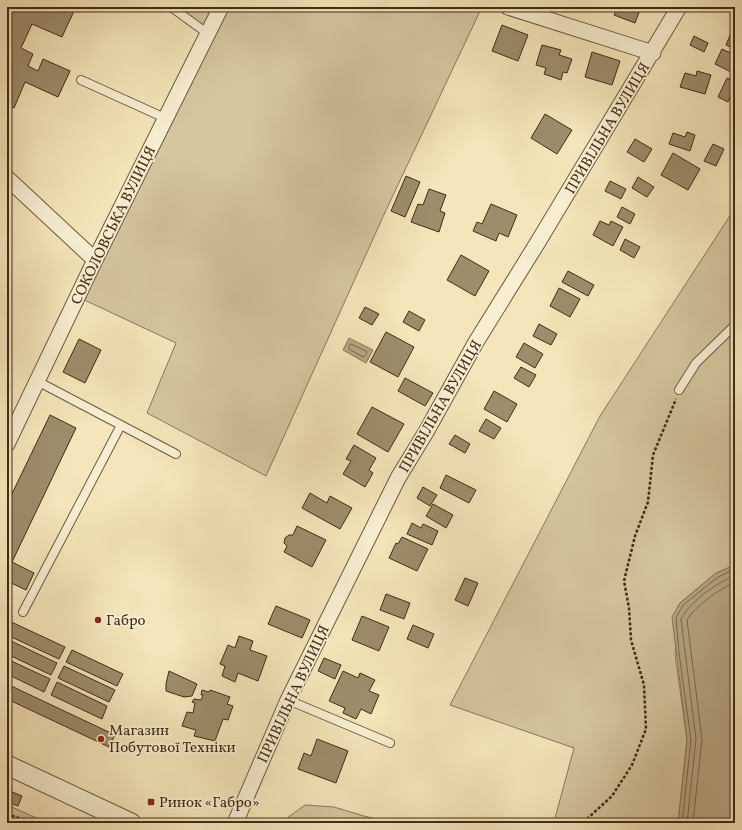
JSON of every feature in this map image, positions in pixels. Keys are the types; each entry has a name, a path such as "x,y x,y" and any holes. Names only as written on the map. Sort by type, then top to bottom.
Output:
{"street":[{"name":"СОКОЛОВСЬКА ВУЛИЦЯ","path":"7,444 12,424 37,381 220,7"},
{"path":"508,7 653,53"},
{"name":"ПРИВІЛЬНА ВУЛИЦЯ","path":"235,823 288,700 398,478 426,432 476,342 653,53 679,7"},
{"path":"7,178 95,260"},
{"path":"7,765 131,823"}],"lane":[{"path":"171,7 207,34"},
{"path":"81,80 165,118"},
{"path":"679,390 696,363 735,325"},
{"path":"37,381 176,454"},
{"path":"23,612 122,425"},
{"path":"288,700 390,743"}],"path":[{"path":"584,823 586,819 612,796 632,765 646,729 644,685 631,640 629,608 624,581 635,536 648,502 653,456 679,390"},
{"path":"7,814 22,819 82,822"},
{"path":"250,823 289,823"}],"shaded area":[{"path":"171,7 482,7 387,208 266,476 147,413 176,343 78,297 207,34"},
{"path":"735,208 735,565 716,573 680,603 675,654 687,740 678,823 552,823 554,822 574,748 450,705 600,416"},
{"path":"7,805 48,823 7,823"},
{"path":"305,805 334,807 393,823 284,823 283,821"}],"water":[{"path":"349,338 373,350 366,363 343,350"},
{"path":"735,565 735,823 678,823 687,740 672,617 680,603 716,573"}],"building":[{"path":"7,7 34,7 42,11 44,7 65,7 74,11 62,37 32,24 21,48 33,54 28,66 38,71 43,59 70,71 58,97 25,82 14,108 7,105"},
{"path":"617,7 641,7 635,23 614,15"},
{"path":"502,25 528,35 518,61 492,51"},
{"path":"733,28 735,29 735,49 726,45"},
{"path":"694,36 708,43 704,52 690,45"},
{"path":"542,45 561,50 559,55 572,59 567,73 563,72 561,80 544,74 546,68 536,65"},
{"path":"722,49 735,55 735,70 733,73 715,64"},
{"path":"592,52 620,61 612,85 585,77"},
{"path":"697,71 711,75 705,94 680,87 685,73 696,76"},
{"path":"727,78 735,81 735,86 728,102 718,97"},
{"path":"545,114 572,130 557,154 531,138"},
{"path":"687,132 695,135 690,151 669,144 673,133 685,137"},
{"path":"635,139 652,149 644,162 627,152"},
{"path":"713,144 724,149 716,166 704,161"},
{"path":"673,153 700,169 688,190 661,175"},
{"path":"406,176 420,182 405,217 391,211"},
{"path":"638,177 654,187 647,197 632,188"},
{"path":"610,181 626,189 621,199 605,191"},
{"path":"429,189 446,195 440,211 445,213 439,232 411,222 418,204 423,205"},
{"path":"491,204 517,215 508,237 499,233 496,241 473,231 477,222 482,224"},
{"path":"622,207 635,214 630,224 617,217"},
{"path":"600,221 609,225 611,221 623,227 613,246 593,235"},
{"path":"625,239 640,247 634,258 620,250"},
{"path":"461,255 489,271 475,296 447,280"},
{"path":"568,271 594,285 588,296 562,282"},
{"path":"559,288 580,299 570,317 550,306"},
{"path":"365,307 379,314 372,325 359,318"},
{"path":"409,311 425,320 419,331 403,322"},
{"path":"539,324 557,334 551,345 533,336"},
{"path":"386,332 414,347 398,377 370,362"},
{"path":"79,339 101,350 85,383 63,372"},
{"path":"524,343 543,354 535,368 516,357"},
{"path":"521,367 536,375 529,387 514,378"},
{"path":"405,378 433,393 425,406 398,391"},
{"path":"494,391 517,404 507,422 484,409"},
{"path":"372,407 404,424 388,452 357,434"},
{"path":"50,415 76,428 12,562 34,573 26,590 7,581 7,504"},
{"path":"486,419 501,428 494,439 479,431"},
{"path":"455,435 470,444 465,453 449,444"},
{"path":"354,445 376,458 369,470 373,473 365,487 343,474 351,461 346,459"},
{"path":"446,475 476,490 469,503 440,488"},
{"path":"423,487 437,495 430,506 417,498"},
{"path":"310,493 327,503 330,496 352,508 340,529 302,508"},
{"path":"433,504 453,515 446,528 426,516"},
{"path":"412,523 421,528 423,524 438,531 432,545 407,534"},
{"path":"297,526 326,540 312,567 284,552 287,546 284,543 285,538 289,535 293,535"},
{"path":"402,537 428,549 417,571 389,558 396,543 398,544"},
{"path":"465,578 478,583 468,606 455,600"},
{"path":"386,594 410,603 404,619 380,610"},
{"path":"276,606 310,620 302,638 268,624"},
{"path":"362,616 389,627 379,651 352,640"},
{"path":"7,620 65,647 59,659 7,635"},
{"path":"413,625 434,634 428,648 407,639"},
{"path":"239,636 253,641 250,650 267,656 258,681 238,673 235,682 222,676 225,666 220,664 228,645 235,648"},
{"path":"7,639 57,663 51,675 7,654"},
{"path":"72,650 123,674 117,686 66,662"},
{"path":"324,658 341,665 335,679 318,671"},
{"path":"7,659 50,679 44,692 7,674"},
{"path":"64,666 115,690 109,702 58,678"},
{"path":"169,671 197,684 192,696 184,697 166,691"},
{"path":"343,671 358,678 360,673 375,680 369,691 379,695 371,714 361,709 356,719 343,713 345,708 329,701"},
{"path":"57,682 107,706 102,719 51,695"},
{"path":"7,684 115,735 109,747 7,699"},
{"path":"202,690 209,692 210,690 230,697 227,704 233,706 228,720 223,719 215,741 194,736 196,730 182,726 187,712 193,713 195,703 192,702 194,699 201,700 203,695 201,695"},
{"path":"317,739 348,751 336,783 298,769 304,753 311,756"},
{"path":"7,790 22,796 18,806 7,802"}],"place":[{"name":"Габро","path":"98,620"},
{"name":"Магазин Побутової Техніки","path":"101,739"},
{"name":"Ринок «Габро»","path":"151,802"}]}
